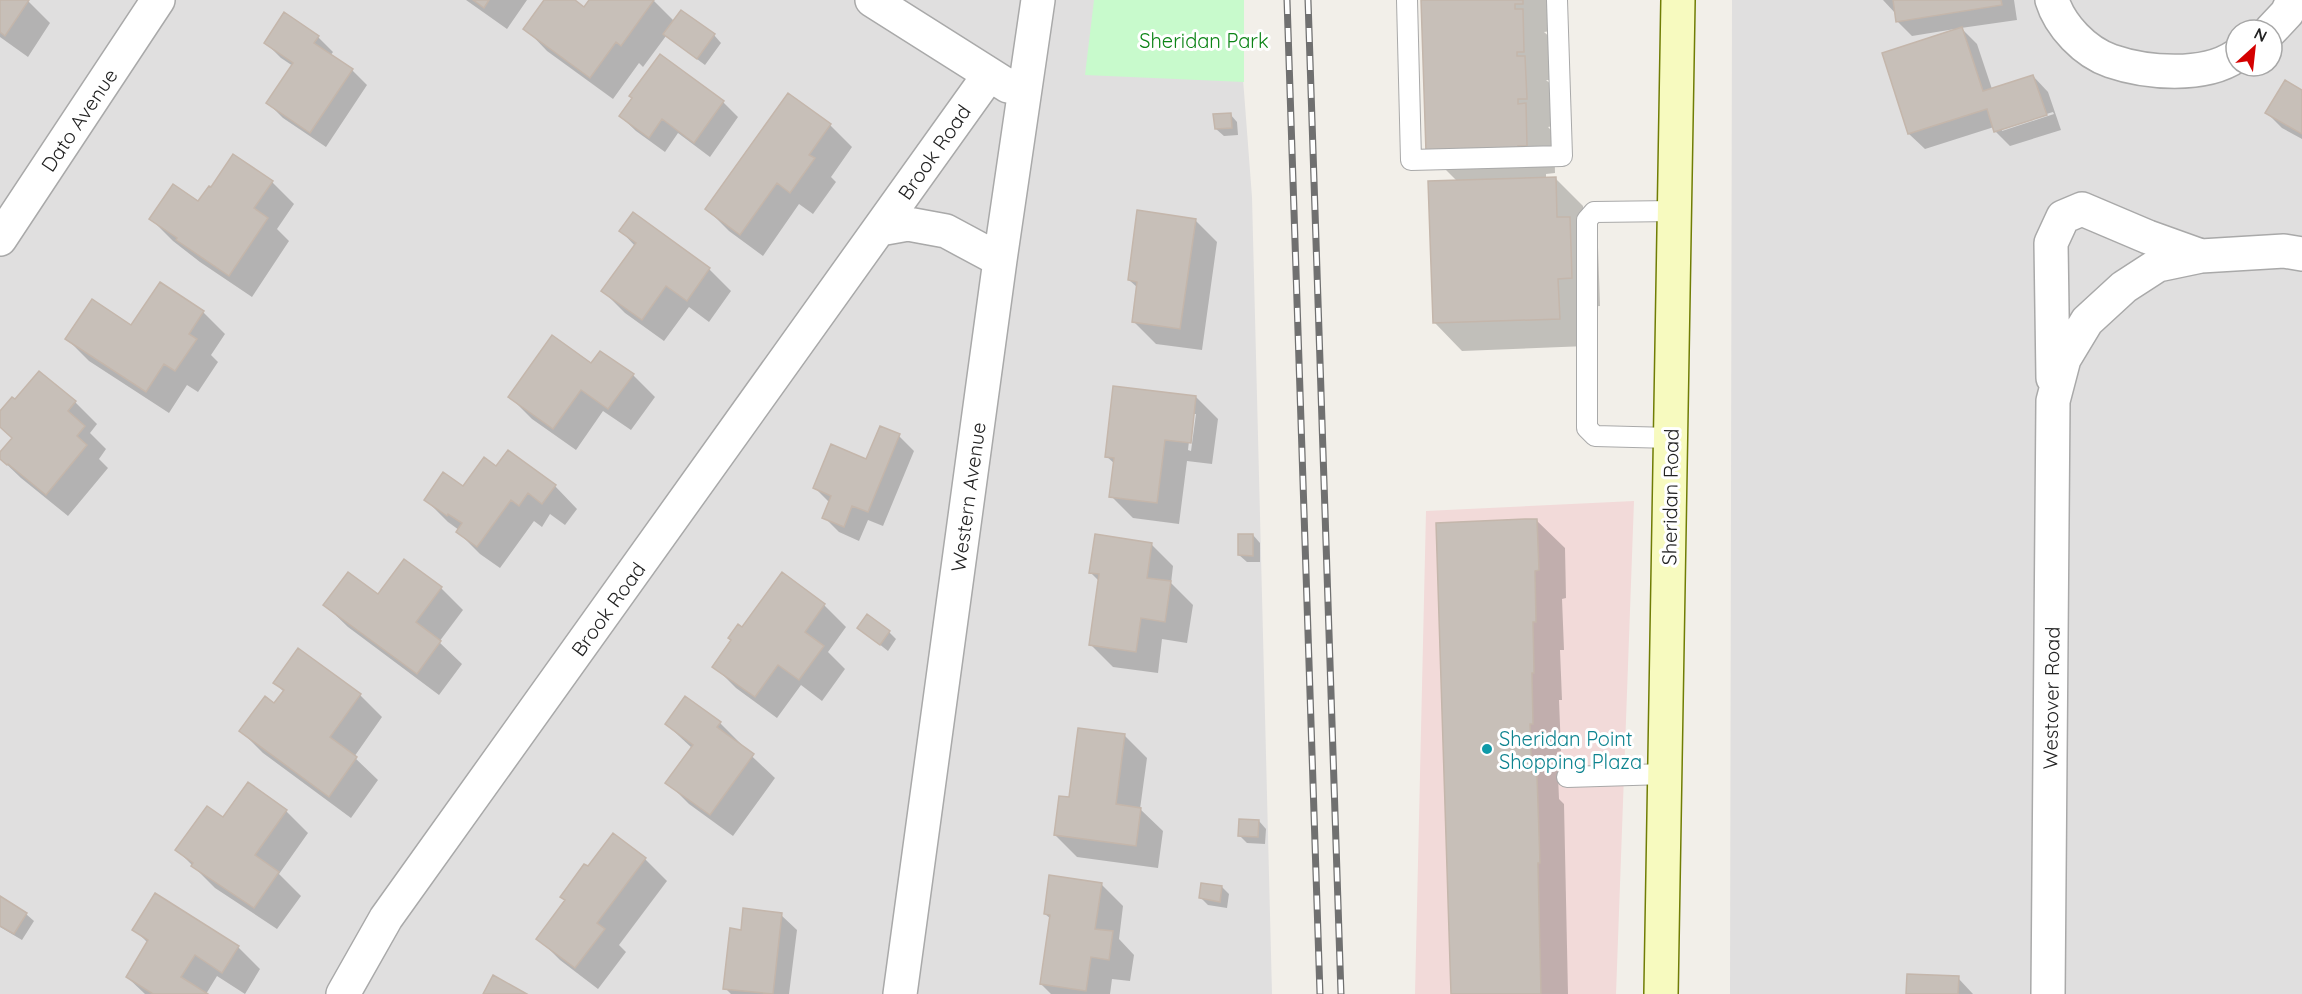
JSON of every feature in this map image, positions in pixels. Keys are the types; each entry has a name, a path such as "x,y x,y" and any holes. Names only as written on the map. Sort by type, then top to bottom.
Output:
{"main road":[{"name":"Sheridan Road","path":"1661,994 1678,0"}],"street":[{"name":"Dato Avenue","path":"0,239 158,0"},
{"path":"872,0 1025,96"},
{"name":"Western Avenue","path":"900,994 1000,260 1038,0"},
{"path":"2052,0 2057,16 2078,41 2109,61 2146,69 2186,72 2224,62"},
{"path":"2282,18 2293,0"},
{"name":"Brook Road","path":"343,994 386,918 989,75"},
{"name":"Westover Road","path":"2048,994 2053,401 2051,243 2063,216 2082,209 2201,256"},
{"name":"Brook Road","path":"880,229 908,224 946,231 1000,260"},
{"name":"Westover Road","path":"2053,401 2064,359 2087,321 2124,287 2158,265 2201,256 2284,251 2302,254"}],"lane":[{"path":"1407,0 1410,159 1562,156 1557,0"},
{"path":"1671,438 1594,435 1587,428 1587,219 1594,212 1674,211"},
{"path":"1567,777 1665,774"}],"shaded area":[{"path":"0,0 1237,0 1252,197 1272,994 0,994"},
{"path":"1732,0 2302,0 2302,994 1730,994"},
{"path":"1634,501 1616,994 1415,994 1426,511"}],"green space":[{"name":"Sheridan Park","path":"1094,0 1244,0 1244,82 1085,75"}],"building":[{"path":"0,0 29,0 5,36 0,32"},
{"path":"473,0 489,0 484,8"},
{"path":"544,0 575,0 584,7 589,0 654,0 621,46 616,42 590,78 523,29"},
{"path":"1421,0 1523,0 1523,4 1515,4 1515,9 1523,9 1524,52 1517,52 1517,56 1525,56 1527,99 1518,99 1518,104 1526,103 1527,146 1518,146 1519,149 1426,152"},
{"path":"1893,0 2001,0 2002,5 1896,22"},
{"path":"681,10 715,34 697,59 663,34"},
{"path":"284,12 319,36 314,43 353,69 310,133 266,103 293,63 264,43"},
{"path":"1962,27 1983,91 2033,75 2047,115 1994,132 1987,109 1908,134 1882,53"},
{"path":"660,54 724,101 694,143 662,119 649,138 619,116 632,98 629,96"},
{"path":"2285,80 2302,90 2302,134 2265,113"},
{"path":"788,93 831,124 809,155 815,158 790,193 777,183 740,235 705,209"},
{"path":"1231,113 1232,128 1215,129 1213,114"},
{"path":"233,154 273,181 254,208 268,218 229,276 149,219 173,184 198,201 209,186 211,187"},
{"path":"1556,177 1557,217 1570,217 1572,278 1558,279 1560,319 1433,323 1428,181"},
{"path":"1137,210 1196,219 1180,329 1132,322 1137,282 1128,280"},
{"path":"633,212 710,268 687,301 666,286 642,320 601,291 636,243 619,231"},
{"path":"160,282 204,311 189,334 197,339 175,371 164,364 146,392 65,339 92,299 131,325"},
{"path":"552,335 591,363 600,351 634,374 608,409 581,390 553,429 508,397"},
{"path":"39,371 76,401 68,411 85,426 77,436 87,445 46,495 0,459 0,452 12,438 0,427 0,411 12,397 15,399"},
{"path":"1113,386 1196,396 1191,443 1165,440 1157,503 1109,497 1114,458 1105,457"},
{"path":"880,426 900,434 868,512 852,506 844,527 822,518 831,496 813,488 831,444 866,459"},
{"path":"508,450 556,485 542,504 528,493 519,506 511,500 477,547 456,532 462,523 424,500 443,472 463,486 484,457 496,466"},
{"name":"Sheridan Point Shopping Plaza","path":"1537,519 1539,570 1535,571 1533,724 1530,724 1532,774 1537,775 1541,994 1451,994 1436,523"},
{"path":"1095,534 1152,543 1147,578 1171,581 1165,622 1141,618 1136,652 1089,645 1099,574 1089,573"},
{"path":"1238,534 1253,534 1253,556 1238,555"},
{"path":"404,559 442,587 416,622 441,641 417,674 323,605 348,572 378,594"},
{"path":"782,572 825,604 805,632 824,646 799,680 778,665 755,697 712,667 731,640 728,638 738,624 742,627"},
{"path":"867,614 890,631 880,645 857,628"},
{"path":"298,648 361,694 330,737 357,757 329,797 239,731 265,696 274,703 284,690 273,683"},
{"path":"685,696 721,722 717,727 754,754 710,815 665,783 693,745 665,724"},
{"path":"1078,728 1125,734 1116,804 1141,808 1136,846 1054,835 1059,796 1069,797"},
{"path":"248,782 287,810 255,855 279,872 254,908 191,866 193,863 175,850 207,806 223,817"},
{"path":"1239,819 1259,820 1258,837 1238,836"},
{"path":"613,833 646,858 597,923 605,929 575,968 536,939 565,900 560,897 584,864 588,866"},
{"path":"1049,875 1102,883 1095,929 1113,931 1109,960 1091,957 1086,991 1040,984 1050,915 1044,914"},
{"path":"1201,883 1222,886 1220,902 1199,898"},
{"path":"155,893 239,946 222,973 195,955 181,977 208,994 153,994 126,977 148,940 132,930"},
{"path":"0,896 27,913 14,934 0,926"},
{"path":"743,908 782,913 773,994 723,989 730,928 741,930"},
{"path":"1907,974 1959,976 1958,994 1906,994"},
{"path":"493,975 527,994 483,994"}],"railway":[{"path":"1287,0 1320,994"},
{"path":"1308,0 1341,994"}],"place":[{"name":"Sheridan Point Shopping Plaza","path":"1487,749"}]}
